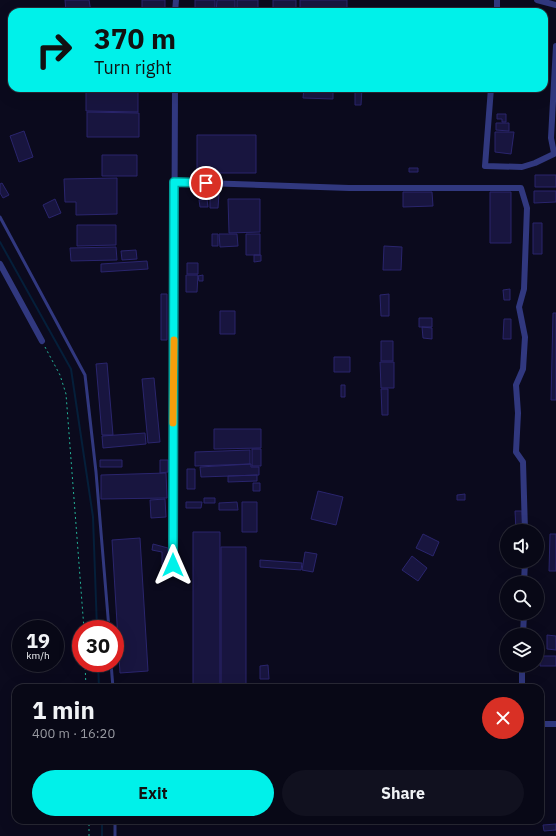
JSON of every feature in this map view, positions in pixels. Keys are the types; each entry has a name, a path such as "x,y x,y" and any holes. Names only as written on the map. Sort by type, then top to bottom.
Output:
{"street":[{"path":"537,0 556,5"},
{"path":"491,92 485,166 522,167 535,163 555,153 551,130 556,46"},
{"path":"173,565 175,92"},
{"path":"174,182 349,188 521,188 527,208 524,289 520,308 524,337 523,369 516,385 518,413 516,452 523,462 525,524"},
{"path":"0,264 42,341"},
{"path":"522,672 522,684"},
{"path":"544,724 556,724"}],"lane":[{"path":"0,217 85,375 96,472 108,620"},
{"path":"112,672 113,684"},
{"path":"115,824 116,836"}],"path":[{"path":"42,341 60,375 66,394 83,620"},
{"path":"85,672 86,684"},
{"path":"89,824 89,836"}],"building":[{"path":"65,0 89,0 90,8 66,8"},
{"path":"142,0 165,0 165,8 142,8"},
{"path":"195,0 215,0 215,8 195,8"},
{"path":"217,0 235,0 235,8 216,8"},
{"path":"237,0 258,0 258,8 237,8"},
{"path":"273,0 296,0 296,8 273,8"},
{"path":"300,0 347,0 347,8 300,8"},
{"path":"86,92 138,92 138,112 86,111"},
{"path":"304,92 333,92 333,99 303,98"},
{"path":"355,92 362,92 361,105 355,105"},
{"path":"87,112 139,113 139,137 87,137"},
{"path":"497,114 506,114 506,122 502,122 502,119 497,119"},
{"path":"496,123 509,123 509,131 496,130"},
{"path":"24,131 33,157 19,162 10,136"},
{"path":"495,132 514,132 511,154 495,152"},
{"path":"197,135 256,135 256,173 197,173"},
{"path":"102,155 137,155 137,176 102,176"},
{"path":"409,168 418,168 418,172 409,172"},
{"path":"535,175 556,175 556,187 535,187"},
{"path":"117,178 117,214 76,215 76,202 65,202 64,179"},
{"path":"2,183 9,195 3,198 0,193 0,184"},
{"path":"534,191 556,191 556,202 534,203"},
{"path":"403,192 432,192 433,206 403,207"},
{"path":"490,192 511,192 511,243 490,243"},
{"path":"210,194 219,194 218,208 210,208"},
{"path":"55,199 61,213 49,218 43,205"},
{"path":"207,199 208,207 200,207 199,200"},
{"path":"228,199 260,199 260,232 229,233"},
{"path":"533,223 542,223 542,254 533,254"},
{"path":"77,225 116,225 116,245 77,246"},
{"path":"212,234 218,234 218,246 212,246"},
{"path":"219,234 237,234 238,246 220,247"},
{"path":"246,234 260,234 260,255 246,255"},
{"path":"384,246 402,247 401,270 383,270"},
{"path":"116,247 117,260 71,261 70,248"},
{"path":"136,250 137,259 122,260 121,251"},
{"path":"254,255 261,255 261,261 254,262"},
{"path":"147,261 148,269 101,272 101,264"},
{"path":"187,263 198,263 198,274 187,274"},
{"path":"186,275 198,275 197,292 186,292"},
{"path":"203,275 203,281 199,281 198,276"},
{"path":"510,289 510,300 504,300 503,290"},
{"path":"161,294 167,294 167,340 161,340"},
{"path":"389,294 389,316 381,316 380,295"},
{"path":"220,311 235,311 235,334 220,334"},
{"path":"553,313 556,313 556,400 551,400"},
{"path":"419,318 432,318 432,327 419,327"},
{"path":"504,319 511,319 511,339 503,339"},
{"path":"422,327 432,328 432,339 423,338"},
{"path":"381,341 393,341 393,361 381,361"},
{"path":"334,357 350,357 350,372 334,372"},
{"path":"380,362 394,362 394,388 381,388"},
{"path":"107,363 113,435 102,435 96,364"},
{"path":"154,378 160,442 148,443 142,379"},
{"path":"341,385 345,385 345,397 341,397"},
{"path":"381,389 388,389 388,415 382,415"},
{"path":"214,429 261,429 261,448 214,449"},
{"path":"145,433 146,444 103,448 102,436"},
{"path":"252,449 261,449 261,466 252,466"},
{"path":"250,450 250,464 195,466 195,452"},
{"path":"100,460 122,460 122,467 100,467"},
{"path":"160,460 168,460 168,472 160,473"},
{"path":"251,464 251,467 259,467 259,475 201,477 200,467"},
{"path":"187,469 195,469 195,489 187,489"},
{"path":"166,473 167,498 101,499 101,475"},
{"path":"257,475 257,481 228,482 228,476"},
{"path":"253,483 260,483 260,491 253,491"},
{"path":"318,491 343,497 336,525 311,519"},
{"path":"465,494 465,500 457,500 457,495"},
{"path":"204,498 215,498 215,503 204,503"},
{"path":"165,499 166,517 151,518 150,500"},
{"path":"186,502 202,502 201,508 186,508"},
{"path":"237,502 238,510 219,510 219,503"},
{"path":"242,502 257,502 257,532 242,532"},
{"path":"515,511 522,511 523,524 516,524"},
{"path":"193,532 220,532 220,684 193,684"},
{"path":"423,534 439,542 433,556 416,548"},
{"path":"550,534 556,534 556,571 549,571"},
{"path":"140,538 148,671 120,673 124,672 124,620 117,620 112,540"},
{"path":"153,544 168,548 168,566 162,565 162,552 152,550"},
{"path":"221,547 246,547 246,684 221,684"},
{"path":"305,552 317,554 313,572 302,570"},
{"path":"412,556 427,568 418,581 402,570"},
{"path":"260,560 302,563 301,570 260,567"},
{"path":"547,635 556,636 556,650 547,649"},
{"path":"544,656 556,656 556,666 544,666"},
{"path":"268,665 269,679 260,679 260,666"},
{"path":"556,824 556,830 544,831 543,825"}],"waterway":[{"path":"0,242 71,369 93,517 97,620"},
{"path":"98,672 99,684"},
{"path":"102,824 102,836"}],"slow traffic":[{"path":"173,423 174,340"}],"route":[{"path":"173,565 174,182 206,183"}]}
